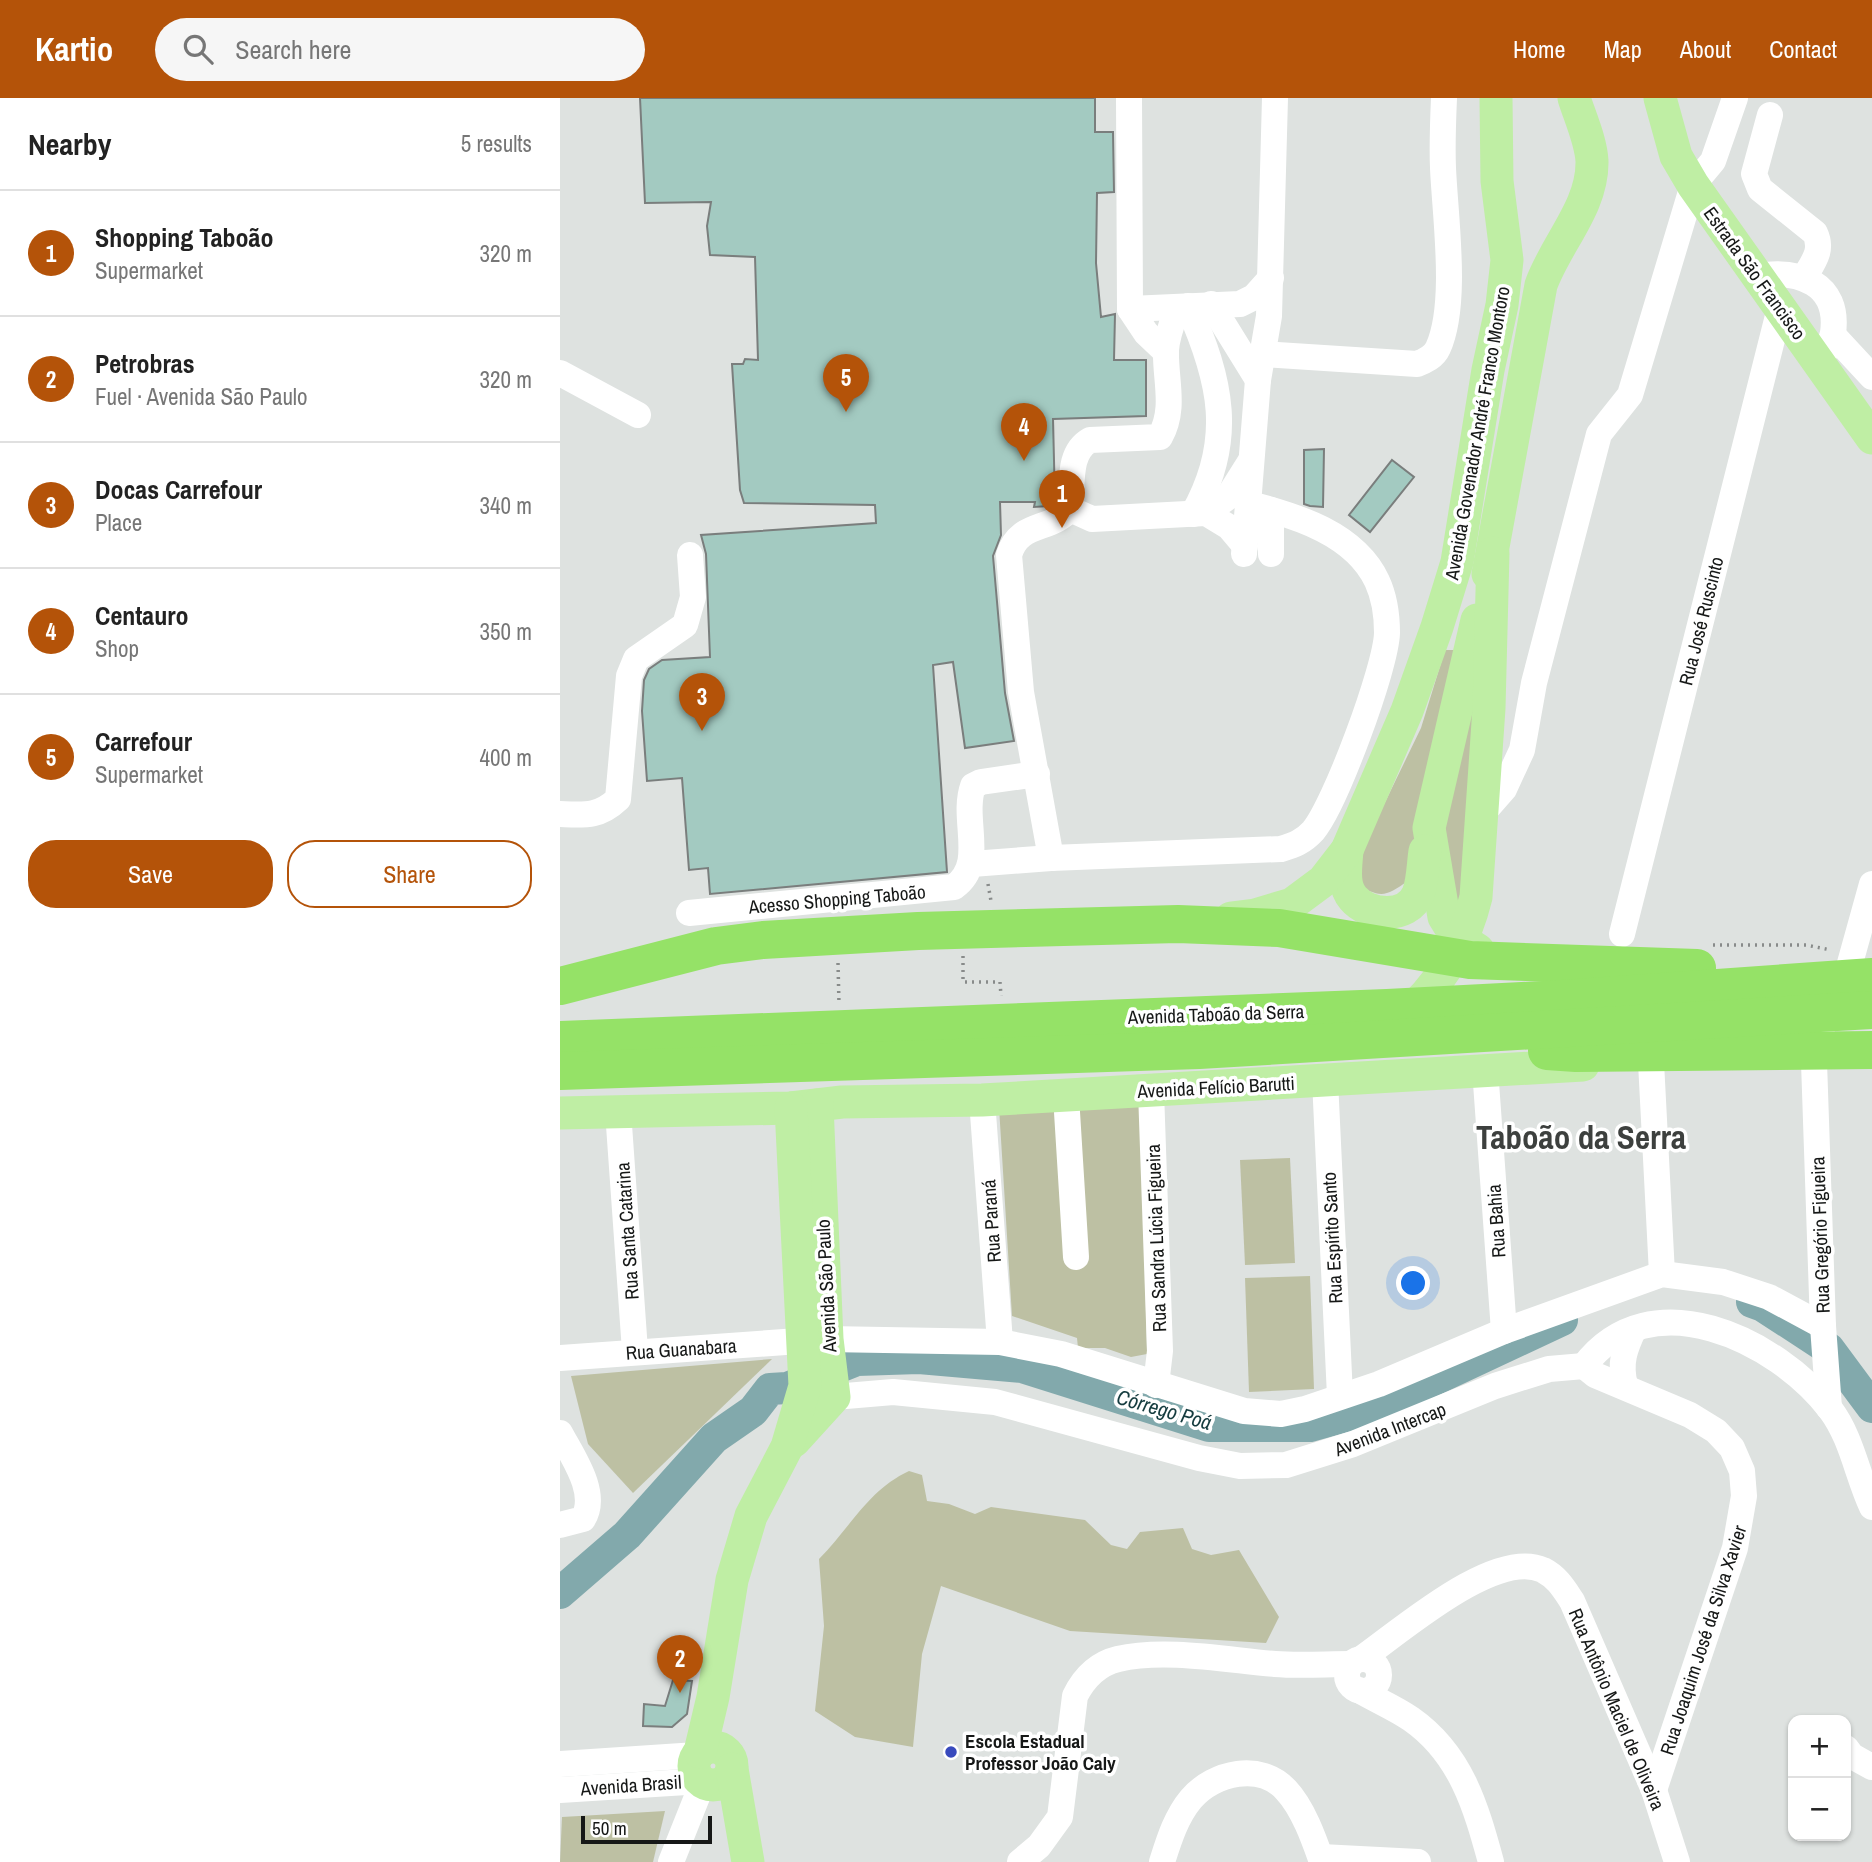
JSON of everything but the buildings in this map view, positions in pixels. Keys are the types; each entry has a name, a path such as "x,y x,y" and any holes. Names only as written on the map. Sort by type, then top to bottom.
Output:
{"highway":[{"path":"560,986 716,946 763,940 918,930 1178,924 1279,928 1470,960 1763,971 1803,981"},
{"path":"560,1015 828,937"},
{"name":"Avenida Taboão da Serra","path":"560,1040 1387,1008 1849,980"},
{"name":"Avenida Taboão da Serra","path":"1849,980 1872,1010"},
{"name":"Avenida Taboão da Serra","path":"560,1071 1199,1050 1459,1035 1849,980"},
{"path":"1459,1035 1576,1054 1816,1055 1872,1050"}],"main road":[{"name":"Avenida Govenador André Franco Montoro","path":"1178,924 1255,915 1292,904 1323,881 1347,850 1407,711 1457,562 1488,370 1502,305 1507,260 1495,139 1496,98"},
{"path":"1495,139 1520,98"},
{"path":"1556,98 1577,109"},
{"name":"Estrada São Francisco","path":"1660,98 1676,156 1693,186 1780,308 1826,349 1872,438"},
{"name":"Avenida Govenador André Franco Montoro","path":"1510,961 1490,956 1455,935 1444,918 1429,828 1493,553 1541,285 1549,262 1580,211 1591,184 1592,158 1577,109"},
{"path":"560,1114 816,1105 880,1088 980,1086 1287,1059 1331,1054 1361,1044 1397,1023 1436,984 1470,921 1479,877 1488,731 1493,553"},
{"path":"1347,850 1345,880 1352,897 1367,909 1382,914 1400,910 1412,903 1418,894 1429,828"},
{"name":"Avenida Felício Barutti","path":"980,1086 1066,1096 1485,1069 1816,1055 1872,1060"},
{"name":"Avenida São Paulo","path":"815,1391 816,1344 808,1188 816,1105"},
{"path":"748,1862 709,1773 713,1697 732,1580 751,1516 815,1391"}],"street":[{"path":"1129,98 1130,309 1146,333 1166,352"},
{"path":"1270,554 1260,507 1254,454 1258,380 1269,316 1275,98"},
{"path":"1262,354 1417,364 1429,359 1437,350 1446,315 1449,241 1443,168 1444,98"},
{"path":"1483,813 1504,789 1522,750 1534,683 1595,447 1603,426 1625,405 1630,395 1693,186 1713,161 1735,98"},
{"path":"1770,115 1754,174 1760,189 1815,233 1820,243 1805,276"},
{"path":"1757,276 1781,272 1805,276 1824,295 1833,310 1826,349 1872,377"},
{"path":"1130,309 1247,301 1271,278"},
{"path":"1051,858 1021,692 1009,555 1016,538 1058,519 1070,509 1073,460 1082,445 1090,440 1160,437 1168,423 1170,402 1166,352 1192,306"},
{"path":"1192,306 1211,359 1216,387 1219,438 1200,514"},
{"path":"1192,306 1258,380"},
{"name":"Rua José Ruscinto","path":"1622,934 1780,308"},
{"path":"560,373 638,415"},
{"path":"1488,731 1506,729 1517,713 1578,471 1585,456 1595,447"},
{"path":"1200,514 1228,497 1254,454"},
{"path":"1070,509 1092,519 1200,514 1229,527 1244,550 1260,507"},
{"path":"1037,774 981,782 973,786 969,823 972,864 1051,858 1281,849 1300,842 1314,830 1346,763 1380,674 1387,635 1385,612 1377,580 1357,554 1337,537 1309,523 1260,507"},
{"path":"573,815 607,809 618,799 629,676 636,659 685,625 693,597 690,555"},
{"name":"Acesso Shopping Taboão","path":"689,913 954,887 965,879 972,864"},
{"path":"1816,1055 1849,980 1872,884"},
{"name":"Rua Gregório Figueira","path":"1816,1055 1824,1334 1829,1399"},
{"path":"1651,1062 1662,1274"},
{"name":"Rua Bahia","path":"1485,1069 1504,1331"},
{"name":"Rua Espírito Santo","path":"1325,1080 1340,1396"},
{"name":"Rua Paraná","path":"980,1086 1000,1342"},
{"name":"Rua Sandra Lúcia Figueira","path":"1151,1091 1160,1351 1156,1385"},
{"path":"1066,1096 1076,1256"},
{"name":"Rua Santa Catarina","path":"618,1111 635,1351"},
{"path":"816,1344 1000,1342 1061,1354 1244,1411 1281,1414 1305,1409 1379,1384 1504,1331 1662,1274 1723,1282 1769,1297 1824,1334"},
{"path":"1584,1366 1593,1354 1634,1329 1676,1321 1739,1337 1779,1358 1829,1399 1843,1428 1872,1507"},
{"path":"1531,1375 1625,1385 1621,1371 1623,1352 1634,1329"},
{"name":"Rua Guanabara","path":"572,1358 635,1351 816,1344"},
{"path":"560,1376 572,1358"},
{"name":"Avenida Intercap","path":"815,1391 893,1392 995,1402 1199,1458 1240,1466 1286,1465 1353,1444 1495,1385 1549,1369 1584,1366"},
{"name":"Rua Joaquim José da Silva Xavier","path":"1584,1366 1595,1375 1625,1385 1690,1415 1716,1431 1732,1448 1742,1471 1744,1496 1735,1548 1654,1790"},
{"path":"560,1433 583,1481 589,1504 583,1519 561,1525"},
{"name":"Rua Antônio Maciel de Oliveira","path":"1364,1675 1426,1613 1492,1572 1527,1566 1543,1570 1557,1579 1572,1601 1654,1790 1677,1862"},
{"path":"1020,1862 1039,1846 1060,1817 1075,1696 1083,1681 1095,1669 1117,1660 1146,1655 1278,1664 1364,1675 1402,1714 1442,1746 1460,1771 1477,1810 1491,1862"},
{"path":"1851,1755 1872,1767"},
{"name":"Avenida Brasil","path":"560,1764 709,1773"},
{"path":"671,1862 709,1773"},
{"name":"Avenida Brasil","path":"560,1790 709,1773"},
{"path":"1162,1862 1172,1830 1192,1798 1213,1781 1247,1773 1271,1778 1285,1788 1295,1801 1322,1860 1418,1862"}],"path":[{"path":"1710,944 1806,945 1849,980"},
{"path":"963,953 963,982 1000,982 1001,997 988,998"}],"green space":[{"path":"1445,650 1455,650 1409,880 1388,893 1370,891 1354,883 1359,856 1421,728"},
{"path":"1474,653 1472,786 1462,908 1451,904 1445,831"},
{"path":"1141,1106 1147,1354 1131,1357 1105,1348 1078,1348 1077,1338 1012,1316 999,1107"},
{"path":"1290,1158 1295,1263 1245,1265 1240,1160"},
{"path":"1310,1276 1314,1389 1249,1392 1245,1278"},
{"path":"772,1359 633,1493 588,1444 571,1376"},
{"path":"909,1471 922,1475 927,1501 949,1504 975,1514 991,1507 1085,1520 1111,1545 1127,1549 1140,1532 1183,1528 1192,1549 1211,1555 1239,1550 1279,1617 1266,1643 1070,1631 941,1586 922,1654 913,1747 855,1737 815,1711 824,1626 819,1559 882,1488"},
{"path":"665,1811 653,1862 560,1862 562,1817"}],"waterway":[{"name":"Córrego Poá","path":"1752,1302 1763,1306 1829,1349 1872,1407"},
{"name":"Córrego Poá","path":"560,1593 627,1535 714,1438 753,1411 770,1389 787,1388 857,1360 919,1358 1022,1367 1209,1426 1310,1426 1374,1408 1562,1320"}],"place":[{"name":"Carrefour","path":"846,412"},
{"name":"Centauro","path":"1024,461"},
{"name":"Shopping Taboão","path":"1062,528"},
{"name":"Docas Carrefour","path":"702,731"},
{"name":"Petrobras","path":"680,1693"},
{"name":"Escola Estadual Professor João Caly","path":"951,1752"}],"district":[{"name":"Taboão da Serra","path":"1581,1137"}]}
